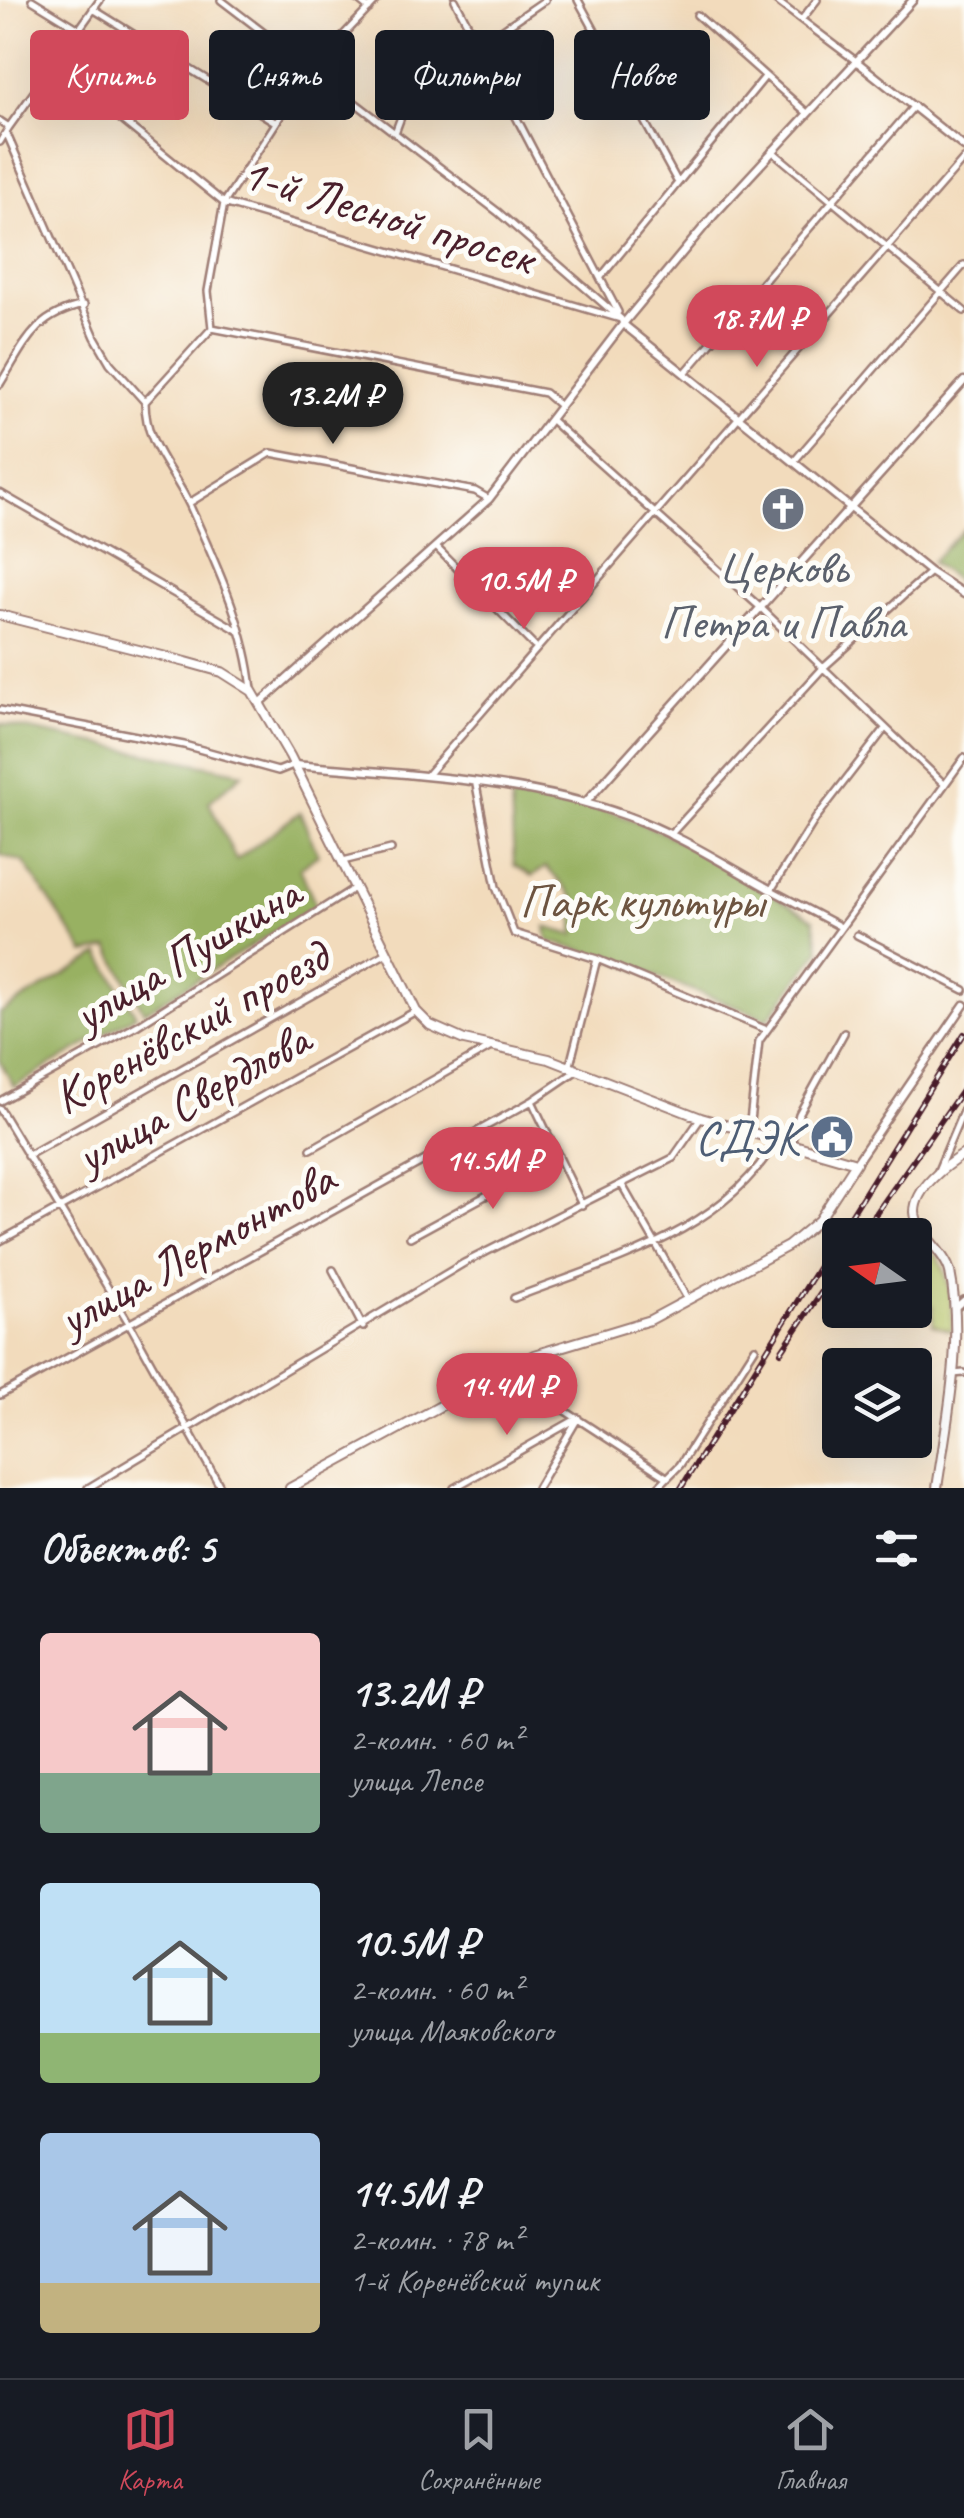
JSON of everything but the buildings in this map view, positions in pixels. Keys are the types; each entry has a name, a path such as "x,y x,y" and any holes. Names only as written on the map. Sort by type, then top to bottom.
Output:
{"main road":[{"path":"0,615 186,662 231,676 252,691 293,764 416,1012 439,1030 574,1067 701,1118 856,1163 819,1220 805,1233 690,1302 650,1320 534,1355 290,1488"},
{"path":"937,1488 960,1304 946,1261 915,1214 936,1176 964,1154"}],"street":[{"path":"32,0 79,29 100,0"},
{"path":"221,0 260,30"},
{"path":"358,0 368,9"},
{"path":"348,30 377,0"},
{"path":"455,0 470,30"},
{"path":"500,30 544,0"},
{"path":"578,0 677,181"},
{"path":"776,0 964,147"},
{"path":"802,19 817,0"},
{"path":"260,703 489,499 562,408 622,321 806,112 913,0"},
{"path":"94,9 275,122 224,203 208,292 212,328 144,402"},
{"path":"698,14 764,78 806,112"},
{"path":"601,277 764,78"},
{"path":"0,142 30,98"},
{"path":"355,103 498,212 685,373 930,572 964,594"},
{"path":"685,373 914,106"},
{"name":"1-й Лесной просек","path":"122,120 224,203 622,321"},
{"path":"395,134 400,120"},
{"path":"518,120 622,321"},
{"path":"0,121 8,130 110,363 144,402 148,436 189,503 241,632 252,691"},
{"path":"772,151 964,311"},
{"path":"425,777 534,646 654,515 964,160"},
{"path":"796,460 964,264"},
{"path":"0,384 35,328 56,310 84,305"},
{"path":"212,328 545,393 562,408"},
{"path":"586,802 964,380"},
{"path":"552,421 762,609 943,783"},
{"path":"189,503 271,453 475,491 489,499"},
{"path":"0,494 241,632"},
{"path":"437,548 534,646"},
{"path":"670,834 824,668 930,572"},
{"path":"0,710 184,745 278,771 293,764 425,777 586,802 670,834 839,926"},
{"path":"770,890 816,818 884,730"},
{"path":"749,1134 754,1056 768,1030 839,926 964,758"},
{"path":"476,785 508,926 514,932 597,958 768,1030"},
{"path":"340,862 391,849"},
{"name":"улица Пушкина","path":"0,1100 132,1028 353,889"},
{"path":"857,935 964,990"},
{"name":"Коренёвский проезд","path":"27,1156 385,954"},
{"path":"574,1067 597,958"},
{"path":"856,1163 964,1005"},
{"name":"улица Свердлова","path":"0,1241 416,1012"},
{"path":"790,1144 799,1114 844,1032"},
{"path":"311,1149 493,1046"},
{"name":"улица Лермонтова","path":"0,1395 532,1101 572,1076 574,1067"},
{"path":"532,1101 582,1206"},
{"path":"0,1109 129,1323 220,1488"},
{"path":"936,1176 964,1109"},
{"path":"88,1488 363,1327 464,1263 673,1158 701,1118"},
{"path":"514,1298 656,1242 706,1215 748,1183 776,1140"},
{"path":"410,1237 560,1156"},
{"path":"622,1185 690,1302"},
{"path":"333,1270 363,1327"},
{"path":"657,1488 664,1476 680,1465 756,1348"},
{"path":"504,1371 664,1476"},
{"path":"952,1374 964,1374"},
{"path":"454,1488 578,1418"},
{"path":"537,1488 578,1418"}],"green space":[{"path":"964,529 964,586 931,562"},
{"path":"0,724 243,773 209,802 236,860 300,812 318,855 300,868 316,906 144,1012 109,948 85,953 24,862 0,855"},
{"name":"Парк культуры","path":"511,798 604,810 668,835 814,919 820,950 768,1019 608,958 548,941 546,927 574,935 574,898 546,867 532,876 514,865"},
{"path":"100,954 136,1015 14,1087 0,1061 0,1013"},
{"path":"936,1253 945,1272 952,1331 933,1325 932,1258"}],"railway":[{"path":"681,1488 964,1034"},
{"path":"873,1218 964,1088"},
{"path":"781,1352 822,1292"}],"place":[{"name":"Церковь Петра и Павла","path":"783,509"},
{"name":"СДЭК","path":"832,1137"}]}
